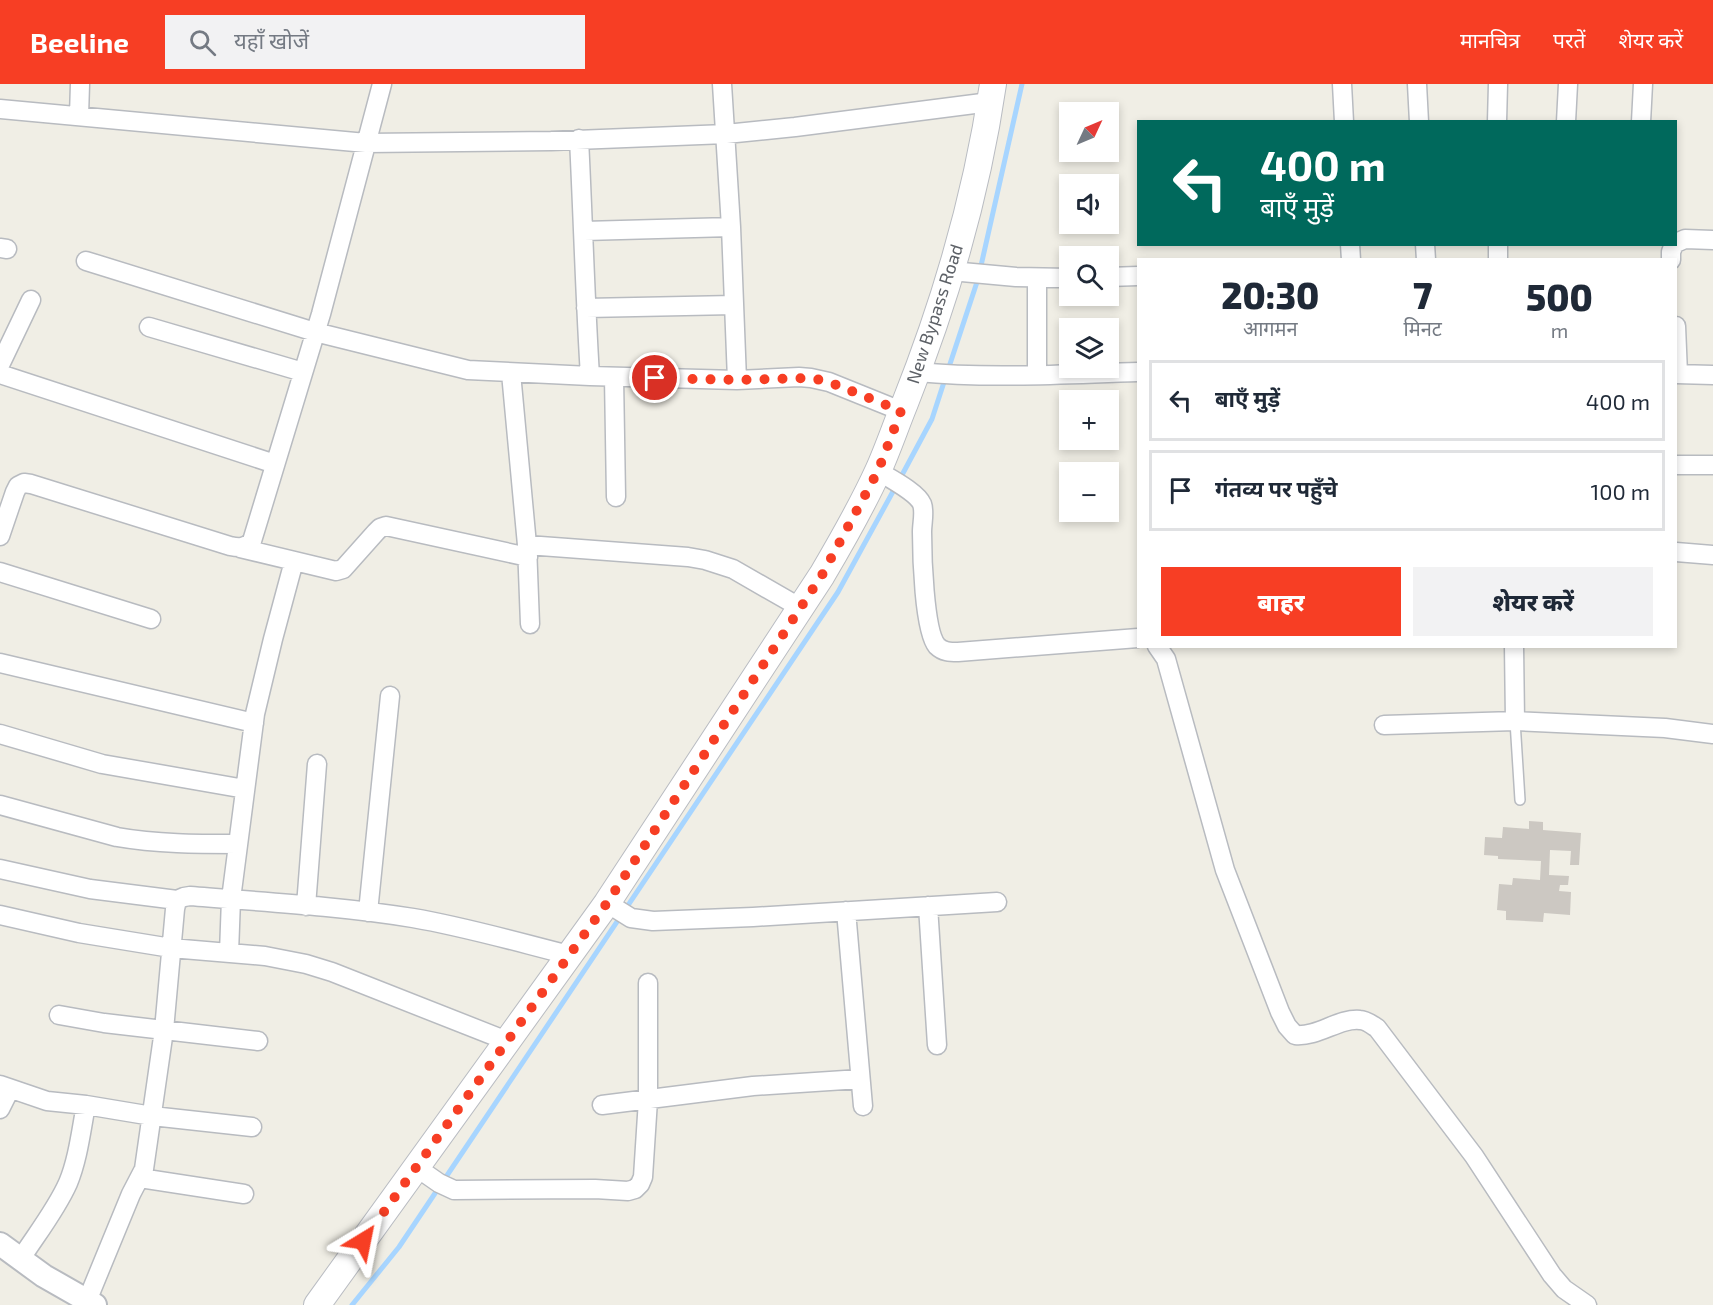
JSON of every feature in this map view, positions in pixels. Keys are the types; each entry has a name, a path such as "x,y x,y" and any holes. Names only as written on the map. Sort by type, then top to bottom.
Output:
{"main road":[{"name":"New Bypass Road","path":"317,1305 569,955 619,910 844,538 878,471 901,411 937,373 939,314 957,272 992,93"}],"street":[{"path":"79,116 80,84"},
{"path":"240,548 252,541 315,332 382,84"},
{"path":"722,84 737,380"},
{"path":"1342,84 1344,120"},
{"path":"1417,84 1419,120"},
{"path":"1497,120 1498,84"},
{"path":"1566,120 1568,84"},
{"path":"1641,120 1643,84"},
{"path":"0,109 366,143 726,134 795,127 992,93"},
{"path":"579,139 590,376"},
{"path":"584,231 731,227"},
{"path":"1678,241 1713,240"},
{"path":"86,261 315,332 450,366 487,372 614,377 737,380 811,378 829,382 901,411"},
{"path":"957,272 1037,279 1059,278"},
{"path":"1119,277 1137,276"},
{"path":"1037,279 1037,375"},
{"path":"0,365 31,300"},
{"path":"586,308 734,304"},
{"path":"149,327 303,372"},
{"path":"937,373 1037,375 1137,372"},
{"path":"511,373 527,551 530,624"},
{"path":"0,374 275,464"},
{"path":"1677,374 1713,375"},
{"path":"614,377 616,497"},
{"path":"1677,465 1713,465"},
{"path":"878,471 914,494 922,505 925,596 932,637 941,649 958,652 1137,638"},
{"path":"0,536 5,503 18,486 24,483 230,546 327,570 336,571 343,568 380,528 386,526 527,551 688,557 705,560 733,569 801,608"},
{"path":"1677,552 1713,555"},
{"path":"229,953 231,899 254,723 270,648 294,561"},
{"path":"0,572 151,619"},
{"path":"1158,648 1166,658 1225,870 1287,1026 1295,1035 1305,1036 1345,1022 1359,1020 1368,1022 1377,1028 1474,1156 1552,1275 1564,1289 1587,1305"},
{"path":"1514,648 1515,721"},
{"path":"0,663 254,723"},
{"path":"368,912 390,696"},
{"path":"1384,724 1515,721 1665,728 1713,734"},
{"path":"0,734 102,764 245,789"},
{"path":"306,906 317,764"},
{"path":"0,805 135,840 174,844 238,844"},
{"path":"0,869 90,889 177,900 190,896 368,912 456,927 569,955"},
{"path":"0,1244 44,1276 91,1303 131,1194 144,1169 164,1030 177,900"},
{"path":"619,910 653,921 997,902"},
{"path":"928,906 938,1045"},
{"path":"846,911 862,1106"},
{"path":"0,915 53,928 171,948 284,959 332,972 507,1041"},
{"path":"416,1167 444,1185 460,1191 595,1189 628,1191 635,1189 643,1177 648,1100 648,983"},
{"path":"59,1015 258,1041"},
{"path":"602,1105 753,1086 860,1079"},
{"path":"0,1109 5,1087 47,1101 252,1127"},
{"path":"20,1260 68,1182 76,1159 86,1105"},
{"path":"140,1178 244,1194"}],"lane":[{"path":"1515,721 1520,800"}],"building":[{"path":"1529,821 1543,822 1543,830 1581,833 1579,865 1570,865 1571,851 1550,850 1549,875 1569,876 1568,885 1560,885 1559,891 1571,892 1570,915 1544,913 1543,922 1506,920 1506,911 1497,910 1499,884 1512,885 1513,878 1540,880 1541,861 1498,859 1498,856 1484,855 1485,837 1502,838 1503,827 1529,829"}],"waterway":[{"path":"948,370 978,279 1022,84"},
{"path":"902,475 932,419 945,379"},
{"path":"352,1305 399,1247 838,592 896,486"}],"route":[{"path":"363,1241 607,903 822,575 844,538 878,471 901,411 829,382 811,378 737,380 655,378"}]}
